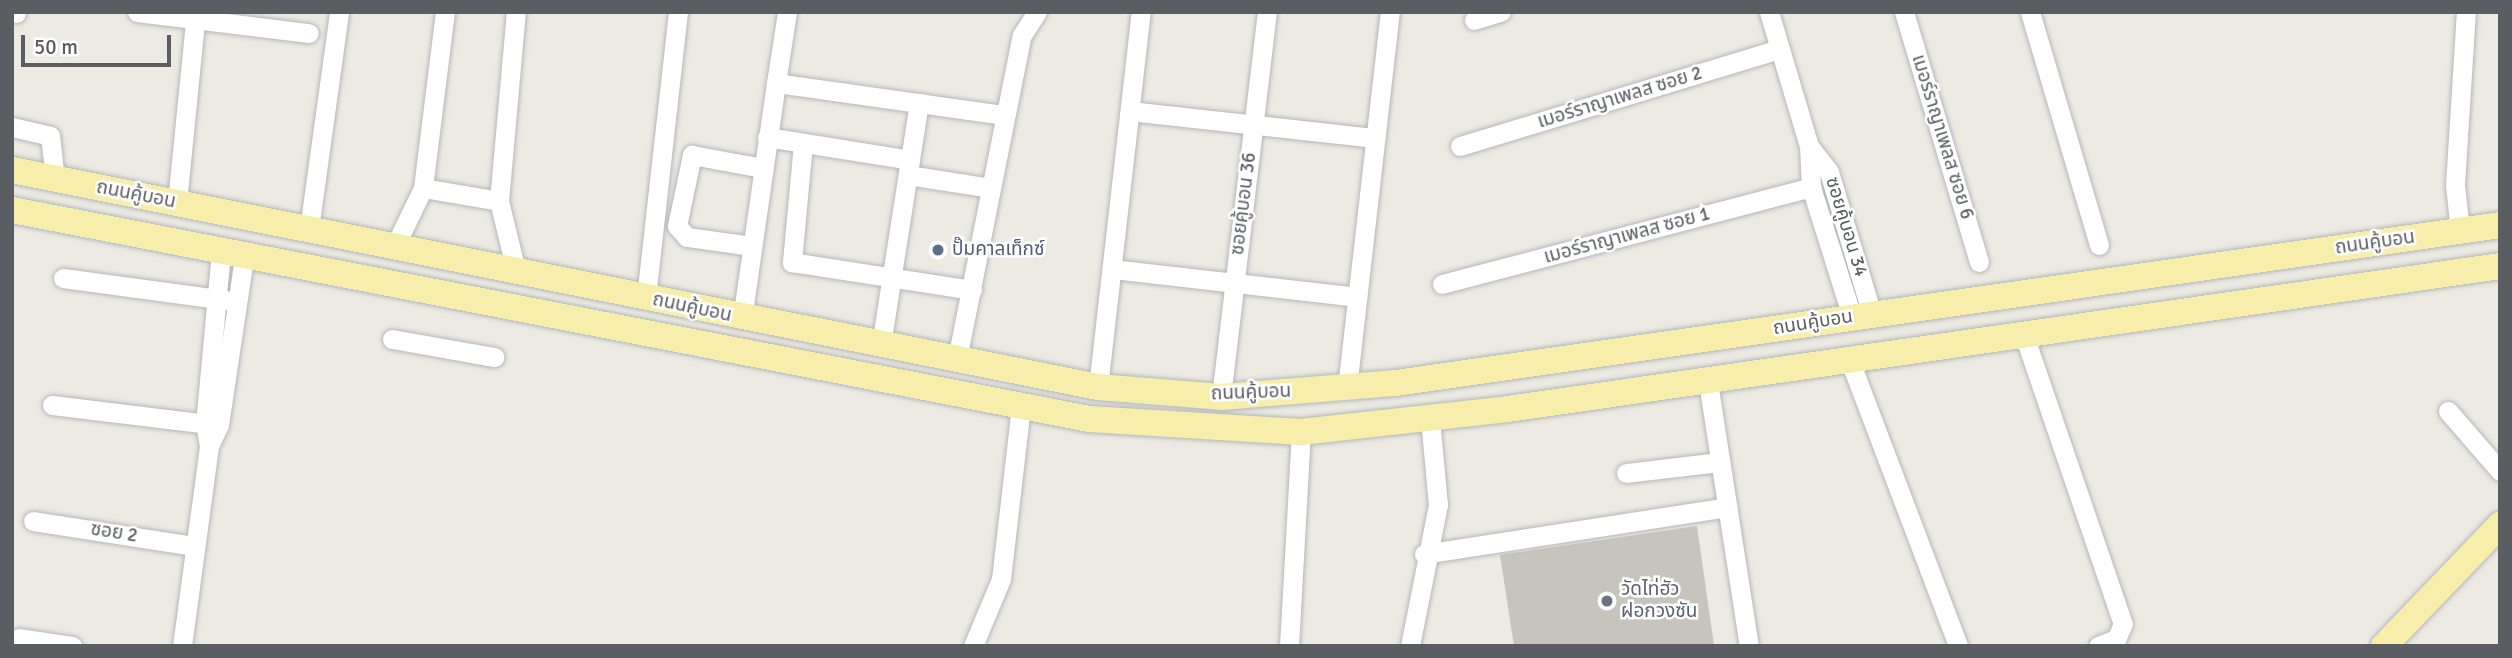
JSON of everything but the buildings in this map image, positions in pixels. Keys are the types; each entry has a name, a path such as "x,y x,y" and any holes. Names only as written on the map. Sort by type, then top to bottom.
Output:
{"main road":[{"name":"ถนนคู้บอน","path":"12,170 1098,387 1221,397 1347,388 2500,225"},
{"name":"ถนนคู้บอน","path":"12,210 232,255 1089,419 1301,432 1430,419 1707,382 2500,266"},
{"path":"778,360 784,326"},
{"path":"2384,646 2500,525"}],"street":[{"path":"137,12 196,16 309,33"},
{"path":"309,229 339,12"},
{"path":"395,246 423,188 445,12"},
{"path":"516,12 499,201 516,271"},
{"path":"646,297 678,12"},
{"path":"742,318 787,12"},
{"path":"957,359 1022,36 1037,12"},
{"path":"1098,387 1142,12"},
{"name":"ซอยคู้บอน 36","path":"1221,397 1267,12"},
{"path":"1347,388 1390,12"},
{"path":"1474,20 1501,12"},
{"name":"ซอยคู้บอน 34","path":"1769,12 1809,146 1811,187 1862,315"},
{"name":"เมอร์ราญาเพลส ซอย 6","path":"1904,12 1979,262"},
{"path":"2030,12 2099,244"},
{"path":"2460,231 2455,166 2466,12"},
{"path":"177,202 196,16"},
{"name":"เมอร์ราญาเพลส ซอย 2","path":"1460,146 1780,49"},
{"path":"776,83 1004,115"},
{"path":"881,345 919,103"},
{"path":"1130,111 1376,138"},
{"path":"12,127 50,136 55,179"},
{"path":"767,137 803,143 990,188"},
{"path":"803,143 792,262 972,290"},
{"name":"ซอยคู้บอน 34","path":"1809,146 1829,172 1862,315"},
{"path":"752,246 687,237 677,226 692,155 762,168"},
{"name":"เมอร์ราญาเพลส ซอย 1","path":"1442,284 1811,187"},
{"path":"423,188 499,201"},
{"path":"212,425 216,299 232,255"},
{"path":"182,646 212,425 237,301 232,255"},
{"path":"1112,269 1357,297"},
{"path":"63,278 237,301"},
{"path":"2024,335 2123,624 2116,639 2098,646"},
{"path":"392,339 494,357"},
{"path":"1850,361 1958,646"},
{"path":"1707,382 1749,646"},
{"path":"52,405 212,425"},
{"path":"974,646 1002,579 1021,405"},
{"path":"2448,411 2500,471"},
{"path":"1410,646 1424,554 1438,505 1430,419"},
{"path":"1289,646 1301,432"},
{"path":"1626,473 1720,462"},
{"path":"1424,554 1727,507"},
{"name":"ซอย 2","path":"33,521 195,546"},
{"path":"19,638 72,646"}],"place":[{"name":"ปั๊มคาลเท็กซ์","path":"938,250"},
{"name":"วัดไท่ฮัว ฝอกวงซัน","path":"1607,601"}]}
